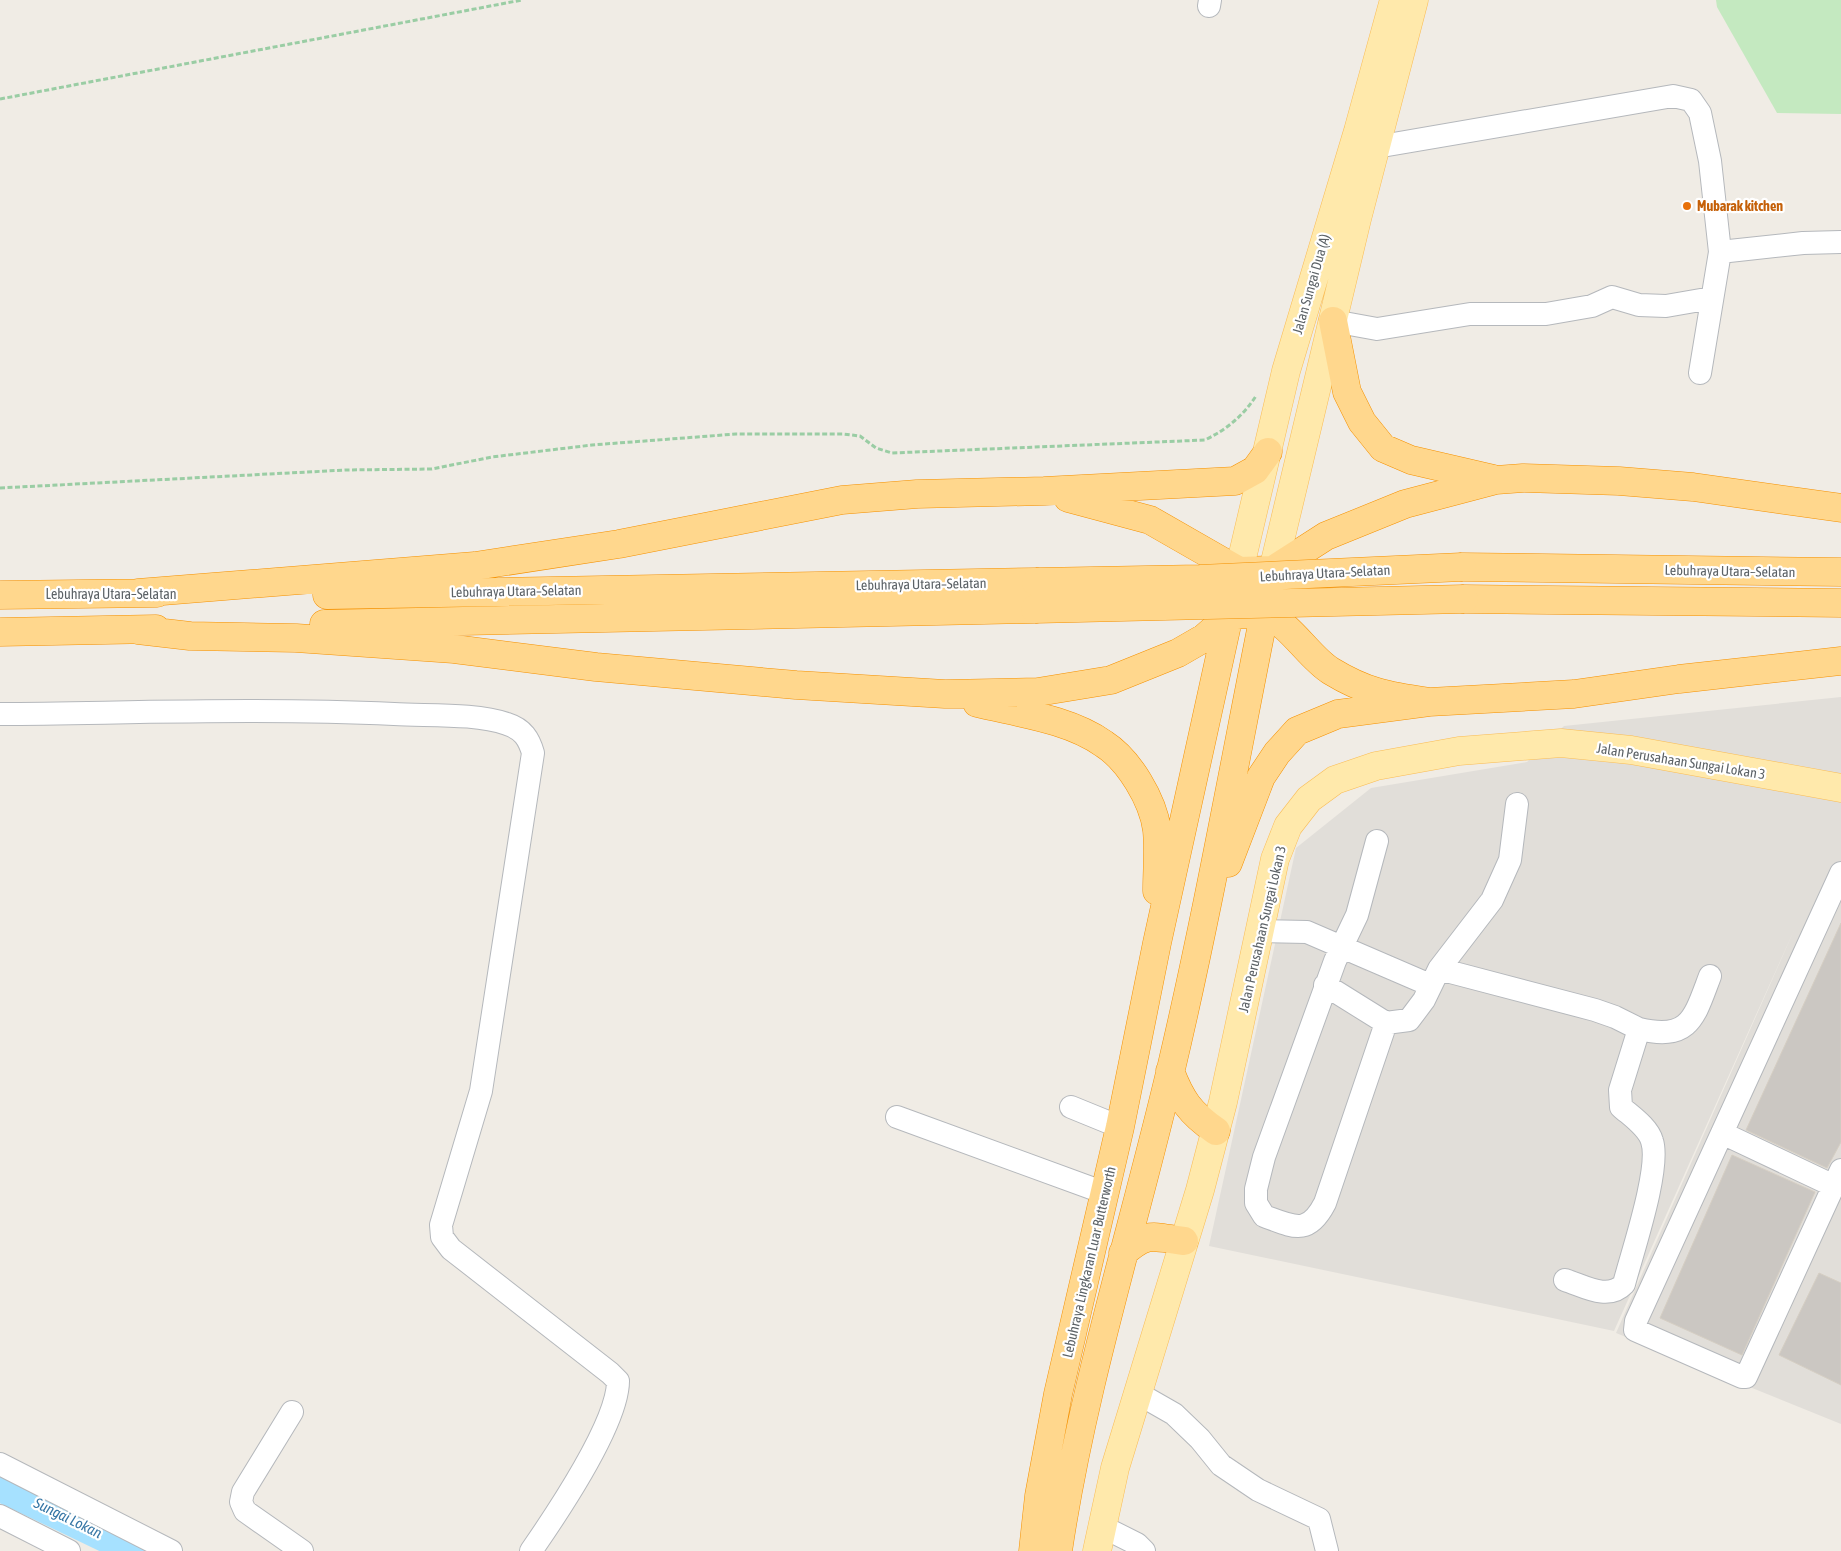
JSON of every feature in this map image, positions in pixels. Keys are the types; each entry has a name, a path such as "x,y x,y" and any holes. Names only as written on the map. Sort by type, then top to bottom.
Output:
{"highway":[{"path":"1333,321 1347,392 1362,422 1382,448 1411,460 1496,480 1610,481 1693,487 1841,508"},
{"path":"138,593 475,566 619,544 842,500 917,494 1044,491 1235,481 1255,470 1268,452"},
{"path":"1044,491 1150,520 1239,571 1273,570 1326,536 1396,507 1496,480"},
{"name":"Lebuhraya Utara–Selatan","path":"0,632 138,630 1035,595 1200,579 1462,567 1841,572"},
{"path":"1201,932 1273,570"},
{"path":"1157,943 1239,571"},
{"name":"Lebuhraya Utara–Selatan","path":"0,595 138,593 300,595 1035,595 1841,603"},
{"path":"138,630 190,636 296,638 454,649 596,667 796,685 945,694 1038,692 1111,680 1178,653 1204,638 1230,615 1264,615 1281,624 1306,650 1330,670 1357,685 1377,694 1429,702"},
{"path":"1201,932 1261,777 1276,752 1297,731 1338,714 1429,702 1574,694 1679,679 1841,661"},
{"path":"945,694 1069,726 1105,744 1137,778 1151,804 1157,830 1157,943"},
{"name":"Lebuhraya Lingkaran Luar Butterworth","path":"1058,1551 1090,1386 1170,1071 1201,932"},
{"name":"Lebuhraya Lingkaran Luar Butterworth","path":"1032,1551 1039,1496 1058,1394 1120,1127 1157,943"},
{"path":"1170,1071 1179,1095 1188,1108 1216,1131"},
{"path":"1123,1253 1139,1239 1151,1237 1184,1241"}],"main road":[{"name":"Jalan Sungai Dua (A)","path":"1239,571 1286,371 1358,131 1394,0"},
{"name":"Jalan Sungai Dua (A)","path":"1273,570 1376,147 1414,0"},
{"name":"Jalan Perusahaan Sungai Lokan 3","path":"1099,1539 1115,1468 1139,1394 1216,1131 1275,859 1288,826 1309,799 1335,780 1376,766 1459,751 1562,743 1631,750 1841,788"}],"street":[{"path":"1376,147 1673,96 1692,100 1700,113 1710,161 1720,252 1700,373"},
{"path":"1720,252 1803,243 1841,242"},
{"path":"1333,321 1377,329 1470,314 1546,314 1592,306 1612,297 1639,305 1666,306 1712,298"},
{"path":"0,714 338,712 465,718 507,723 520,730 529,739 533,753 481,1091 441,1224 442,1237 451,1249 610,1373 618,1382 618,1393 602,1431 564,1503 531,1551"},
{"path":"1325,985 1386,1023 1409,1020 1424,1000 1435,977 1492,900 1510,860 1516,804"},
{"path":"1377,841 1357,915 1325,985 1264,1157 1256,1189 1256,1203 1264,1216 1296,1227 1308,1225 1318,1218 1325,1203 1386,1023"},
{"path":"1722,1133 1837,1178 1746,1377 1742,1378 1638,1332 1635,1330 1636,1321 1841,872"},
{"path":"1260,931 1307,932 1341,947 1435,977 1595,1010 1615,1017 1639,1029 1659,1034 1683,1029 1696,1013 1710,976"},
{"path":"1565,1280 1605,1293 1617,1291 1624,1284 1647,1198 1654,1153 1652,1139 1642,1125 1621,1107 1620,1090 1639,1029"},
{"path":"1071,1107 1120,1127"},
{"path":"897,1117 1105,1193"},
{"path":"1139,1394 1174,1414 1200,1439 1220,1465 1258,1490 1319,1519 1327,1551"},
{"path":"292,1412 243,1492 241,1502 245,1511 302,1551"},
{"path":"0,1464 171,1551"},
{"path":"0,1516 69,1551"},
{"path":"1099,1539 1137,1544 1144,1551"}],"path":[{"path":"0,99 522,0"},
{"path":"0,488 346,470 432,469 492,457 592,445 736,434 844,434 860,436 876,448 892,453 1205,440 1223,431 1244,414 1257,395"}],"shaded area":[{"path":"1841,697 1841,1424 1616,1333 1795,928 1614,1331 1209,1246 1296,848 1371,788 1527,762 1564,726"}],"green space":[{"path":"1716,0 1841,0 1841,114 1777,113 1717,7"}],"building":[{"path":"1841,923 1841,1142 1827,1168 1746,1130"},
{"path":"1732,1155 1815,1192 1742,1355 1660,1318"},
{"path":"1819,1273 1841,1283 1841,1385 1779,1355"}],"waterway":[{"name":"Sungai Lokan","path":"0,1486 135,1551"}],"place":[{"name":"Mubarak kitchen","path":"1687,206"}]}
